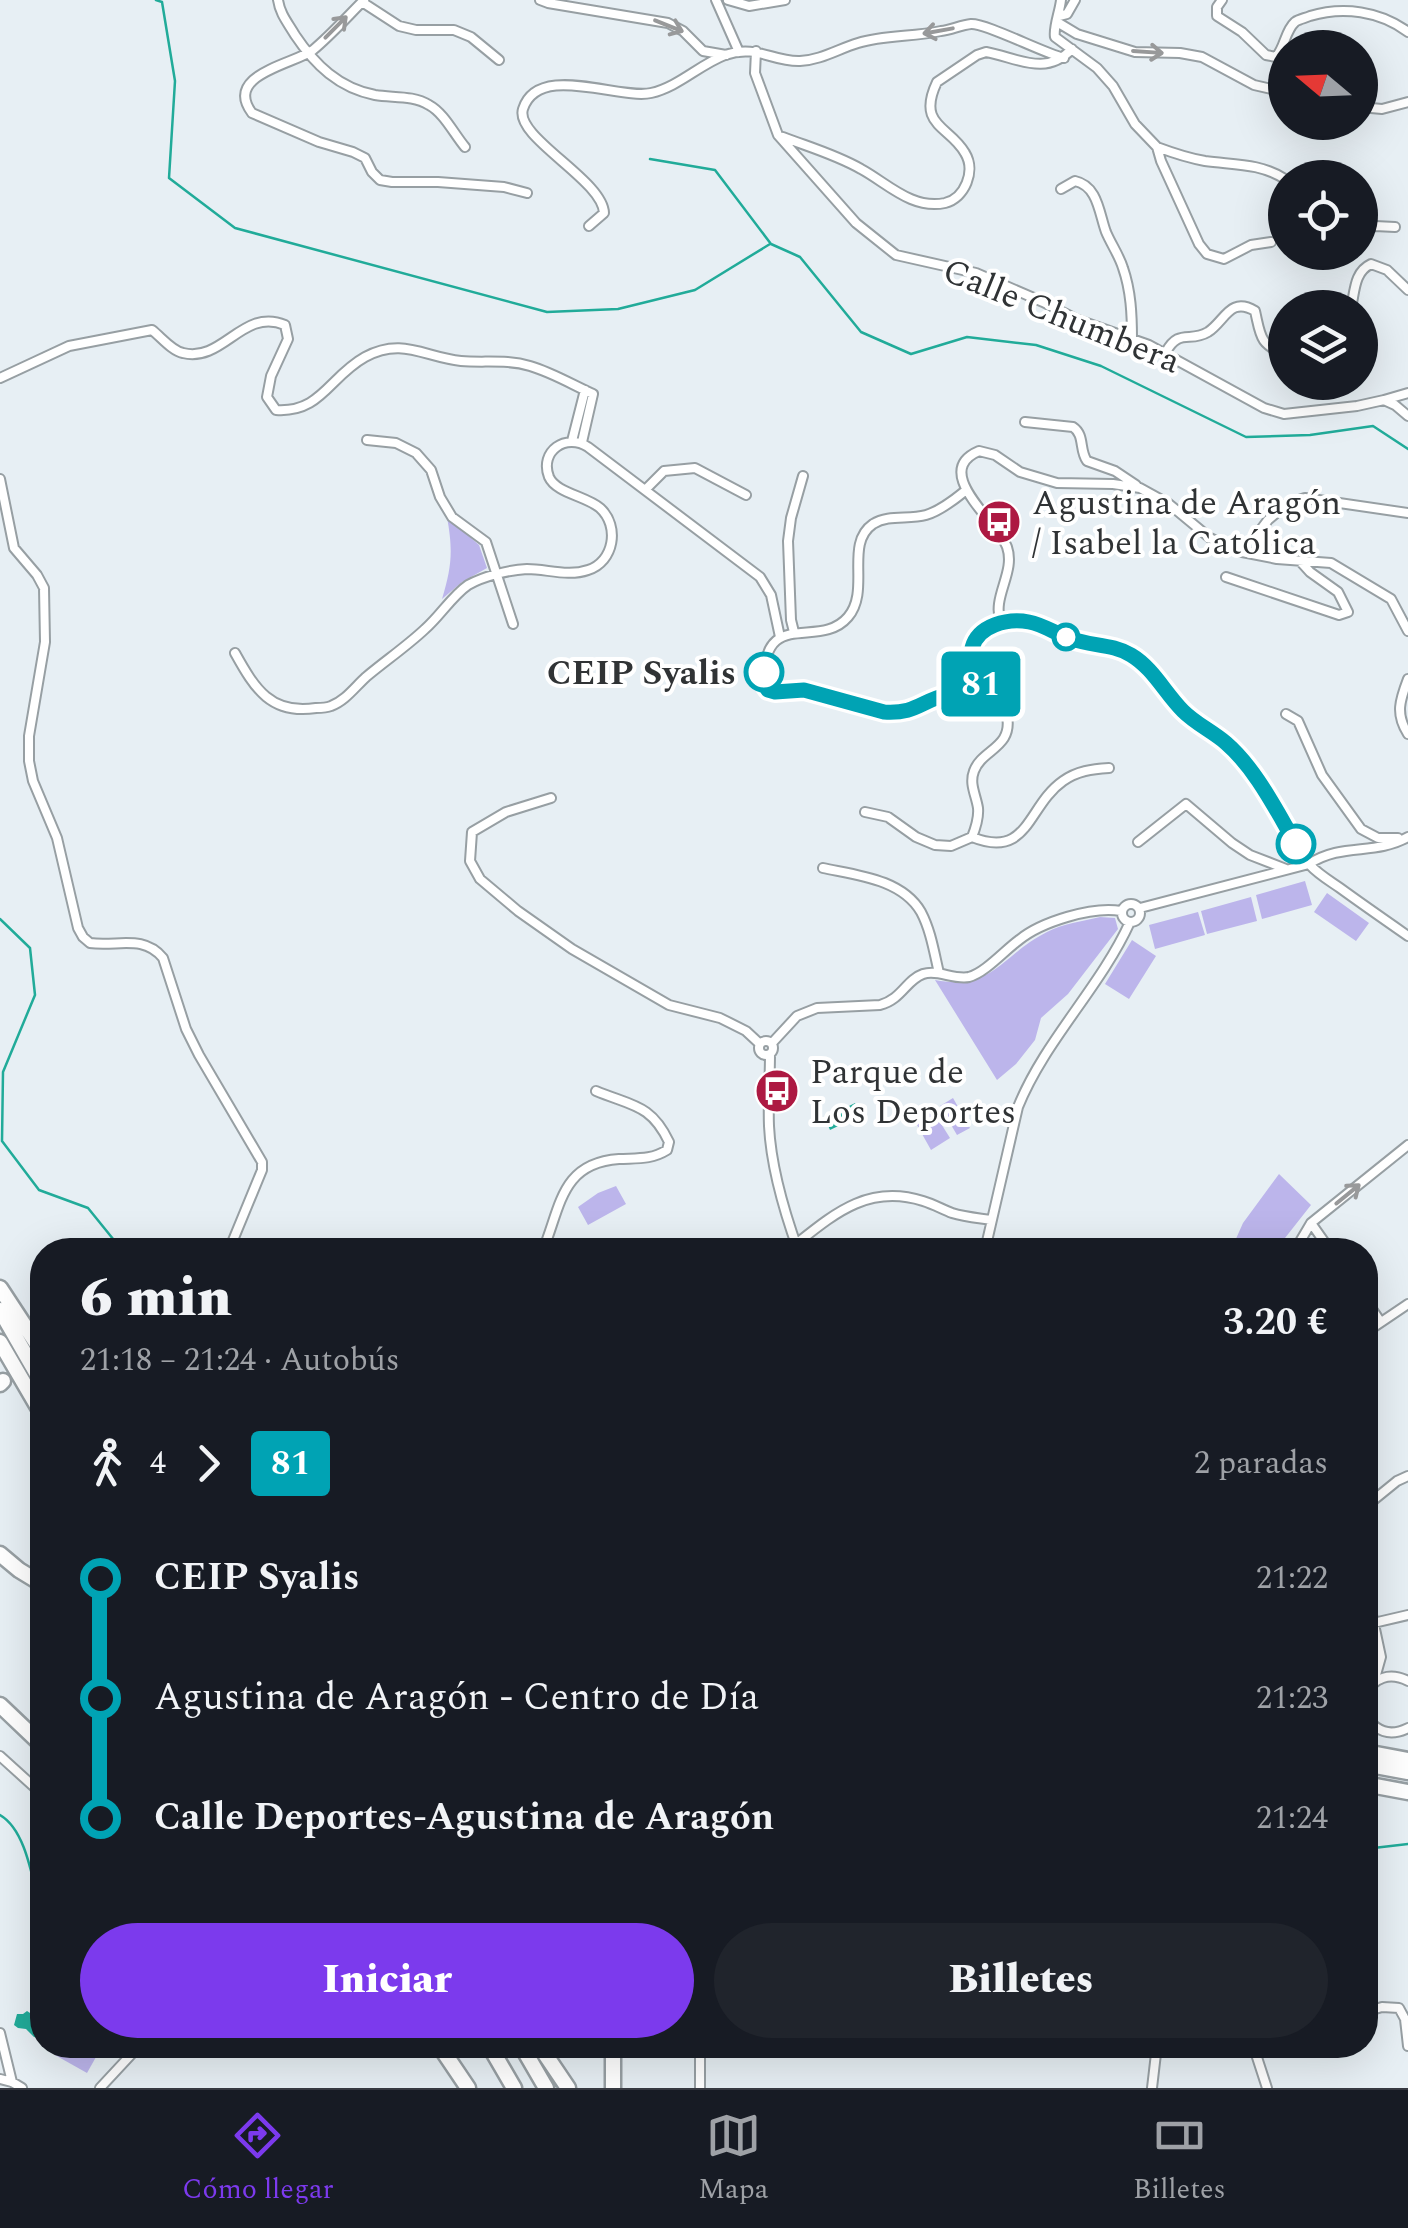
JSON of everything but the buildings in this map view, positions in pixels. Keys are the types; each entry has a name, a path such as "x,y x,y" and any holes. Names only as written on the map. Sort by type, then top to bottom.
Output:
{"highway":[{"path":"0,1288 30,1334"},
{"path":"0,1310 30,1362"},
{"path":"0,1342 30,1393"},
{"path":"0,1554 30,1577"},
{"path":"0,1705 30,1733"},
{"path":"1378,1754 1408,1760"},
{"path":"1378,1766 1408,1772"},
{"path":"1378,1786 1408,1792"},
{"path":"447,2058 468,2088"},
{"path":"497,2058 514,2088"},
{"path":"529,2058 546,2088"},
{"path":"547,2058 568,2088"},
{"path":"612,2088 613,2058"}],"street":[{"path":"278,0 280,10 308,54 329,76 371,94 426,103 464,147"},
{"path":"540,0 668,23 683,31 703,51 726,55"},
{"path":"716,0 739,52"},
{"path":"728,0 749,6 785,0"},
{"path":"1060,0 1054,36 1105,77 1135,124 1158,147 1195,159 1248,164 1268,172"},
{"path":"1058,19 1075,0"},
{"path":"1222,0 1217,16 1242,32 1266,55 1276,56 1282,51 1292,25 1298,20 1325,12 1346,10 1392,20 1408,32"},
{"path":"499,60 471,36 454,30 398,26 363,1 308,54 260,74 246,95 246,104 252,112 319,142 354,152 364,158 380,180 504,187 527,192"},
{"path":"1058,19 1077,34 1134,52 1202,57 1254,85 1268,88"},
{"path":"589,226 604,213 604,202 544,145 522,116 529,100 540,91 565,84 629,94 655,92 739,52 756,50 796,62 861,42 974,24 1064,58"},
{"path":"778,135 865,170 913,200 942,204 954,200 965,188 968,164 966,154 938,128 933,118 931,105 937,82 986,52 1043,65 1064,58 1072,49"},
{"name":"Calle Chumbera","path":"756,50 755,73 778,135 856,223 896,255 976,274 1078,320 1166,352 1264,408 1284,414 1357,406 1408,393"},
{"path":"1378,109 1408,102"},
{"path":"1158,147 1160,161 1207,254 1224,259 1251,245 1268,242"},
{"path":"1062,190 1075,181 1083,183 1102,211 1105,230 1123,266 1132,312 1132,339"},
{"path":"1378,227 1395,227"},
{"path":"1355,290 1358,274 1371,264 1387,270 1408,290"},
{"path":"1166,352 1171,342 1202,335 1235,307 1242,306 1255,311 1259,334 1268,346"},
{"path":"0,378 70,346 152,330 179,353 200,355 257,322 272,319 285,325 288,339 271,376 267,396 276,410 292,411 312,404 337,376 361,359 394,347 414,349 462,361 532,366 589,392 577,442"},
{"path":"1384,400 1408,416"},
{"path":"1025,422 1073,427 1080,434 1087,461 1115,471 1178,510 1210,538 1237,550 1278,559 1331,562 1391,599 1408,632"},
{"path":"367,440 396,443 416,453 431,470 452,517 486,542 512,624"},
{"path":"235,654 261,694 279,706 301,711 331,706 426,628 468,586 496,574 529,569 578,573 592,569 604,558 613,539 612,526 604,511 587,499 555,486 547,464 550,453 561,443 577,442 646,489 760,577 771,595 780,637"},
{"path":"1001,623 997,606 1009,559 1006,546 966,491 963,467 968,456 987,451 1020,472 1057,483 1140,488"},
{"path":"646,489 664,471 695,468 746,495"},
{"path":"1113,484 1115,471"},
{"path":"794,632 788,541 803,476"},
{"path":"0,479 14,548 44,588 45,642 28,761 56,838 78,928 90,944 134,942 156,950 163,958 186,1029 262,1162 233,1238"},
{"path":"966,491 935,512 888,518 869,527 860,542 859,590 848,617 830,629 780,637 768,653 764,684 775,692 804,690 896,713 948,694 987,689"},
{"path":"1278,559 1260,540 1259,532 1287,504 1305,498 1408,513"},
{"path":"1226,577 1339,614 1348,612 1338,592 1300,561"},
{"path":"972,837 978,822 971,781 974,768 993,752 1008,728 1002,702 978,680 970,654 982,632 1001,623 1027,621 1076,641 1119,648 1134,656 1182,711 1226,742 1244,763 1308,864 1408,936"},
{"path":"1408,679 1399,714 1408,734"},
{"path":"1286,714 1298,721 1322,775 1361,829 1378,838 1408,837"},
{"path":"865,812 888,817 935,845 951,846 972,837 990,844 1008,842 1024,831 1060,783 1078,772 1108,768"},
{"path":"551,798 506,812 472,832 470,862 480,879 518,911 621,979 670,1006 720,1018 746,1030 760,1044 760,1053 770,1054"},
{"path":"1138,842 1186,804 1232,844 1286,869"},
{"path":"1122,911 1127,904 1140,908 1308,864 1330,852 1379,848 1408,837"},
{"path":"823,868 884,882 905,894 920,909 939,972"},
{"path":"987,1238 1018,1107 1027,1085 1130,922 1139,918 1140,908"},
{"path":"772,1044 797,1016 817,1008 889,1003 926,973 968,977 979,972 1022,937 1047,924 1108,910 1122,911"},
{"path":"1122,911 1130,922"},
{"path":"760,1044 772,1044"},
{"path":"772,1044 771,1146 795,1238"},
{"path":"547,1238 562,1195 584,1168 605,1160 645,1158 667,1150 669,1142 654,1116 596,1091"},
{"path":"1303,1238 1312,1223 1408,1145"},
{"path":"807,1238 848,1206 897,1196 955,1214 991,1220"},
{"path":"1312,1223 1322,1238"},
{"path":"1378,1318 1380,1321 1408,1304"},
{"path":"1378,1498 1396,1481 1408,1476"},
{"path":"1378,1622 1408,1614"},
{"path":"1378,1650 1388,1668 1404,1679"},
{"path":"1378,1665 1380,1657"},
{"path":"1378,1680 1386,1676 1404,1679"},
{"path":"1378,1729 1387,1733 1408,1728"},
{"path":"0,1756 30,1783"},
{"path":"1378,2008 1399,2008 1406,2019 1408,2046"},
{"path":"0,2033 12,2082"},
{"path":"100,2088 128,2058"},
{"path":"700,2058 700,2088"},
{"path":"1152,2088 1155,2058"},
{"path":"1259,2058 1267,2088"},
{"path":"0,2079 22,2088"}],"shaded area":[{"path":"447,517 479,545 487,568 442,599 450,558"},
{"path":"1305,881 1312,905 1262,919 1256,895"},
{"path":"1327,893 1369,923 1356,941 1314,912"},
{"path":"1251,897 1257,921 1207,934 1201,911"},
{"path":"1198,912 1205,935 1155,949 1149,925"},
{"path":"1100,917 1115,918 1118,929 1068,994 1041,1018 1035,1040 1016,1064 997,1080 935,980 955,982 984,976 1047,932"},
{"path":"1132,940 1156,956 1129,999 1105,984"},
{"path":"953,1098 970,1128 957,1135 940,1106"},
{"path":"855,1103 861,1115 830,1130 827,1123 833,1120 831,1115"},
{"path":"930,1106 950,1138 931,1150 912,1116"},
{"path":"1279,1174 1311,1205 1285,1238 1236,1238"},
{"path":"616,1186 626,1204 588,1225 578,1207"},
{"path":"30,2013 30,2033 14,2025 17,2014"},
{"path":"60,2058 95,2058 87,2073"}],"waterway":[{"path":"156,0 162,2 175,81 169,178 235,228 547,312 618,309 695,290 770,244"},
{"path":"650,159 715,170 771,244 800,257 861,332 911,354 967,337 1036,345 1101,366 1246,437 1310,435 1373,426 1408,449"},
{"path":"0,919 30,948 35,995 3,1072 2,1141 39,1190 88,1208 112,1238"},
{"path":"0,1815 17,1833 30,1869"},
{"path":"1378,1847 1408,1844"}],"bus line":[{"name":"81","path":"764,672 768,690 804,690 896,713 948,694 987,689 971,666 970,654 982,632 1001,623 1027,621 1076,641 1119,648 1146,666 1182,711 1226,742 1258,783 1296,844"}],"place":[{"name":"Agustina de Aragón / Isabel la Católica","path":"999,522"},
{"name":"CEIP Syalis","path":"764,672"},
{"name":"Parque de Los Deportes","path":"777,1091"}]}
